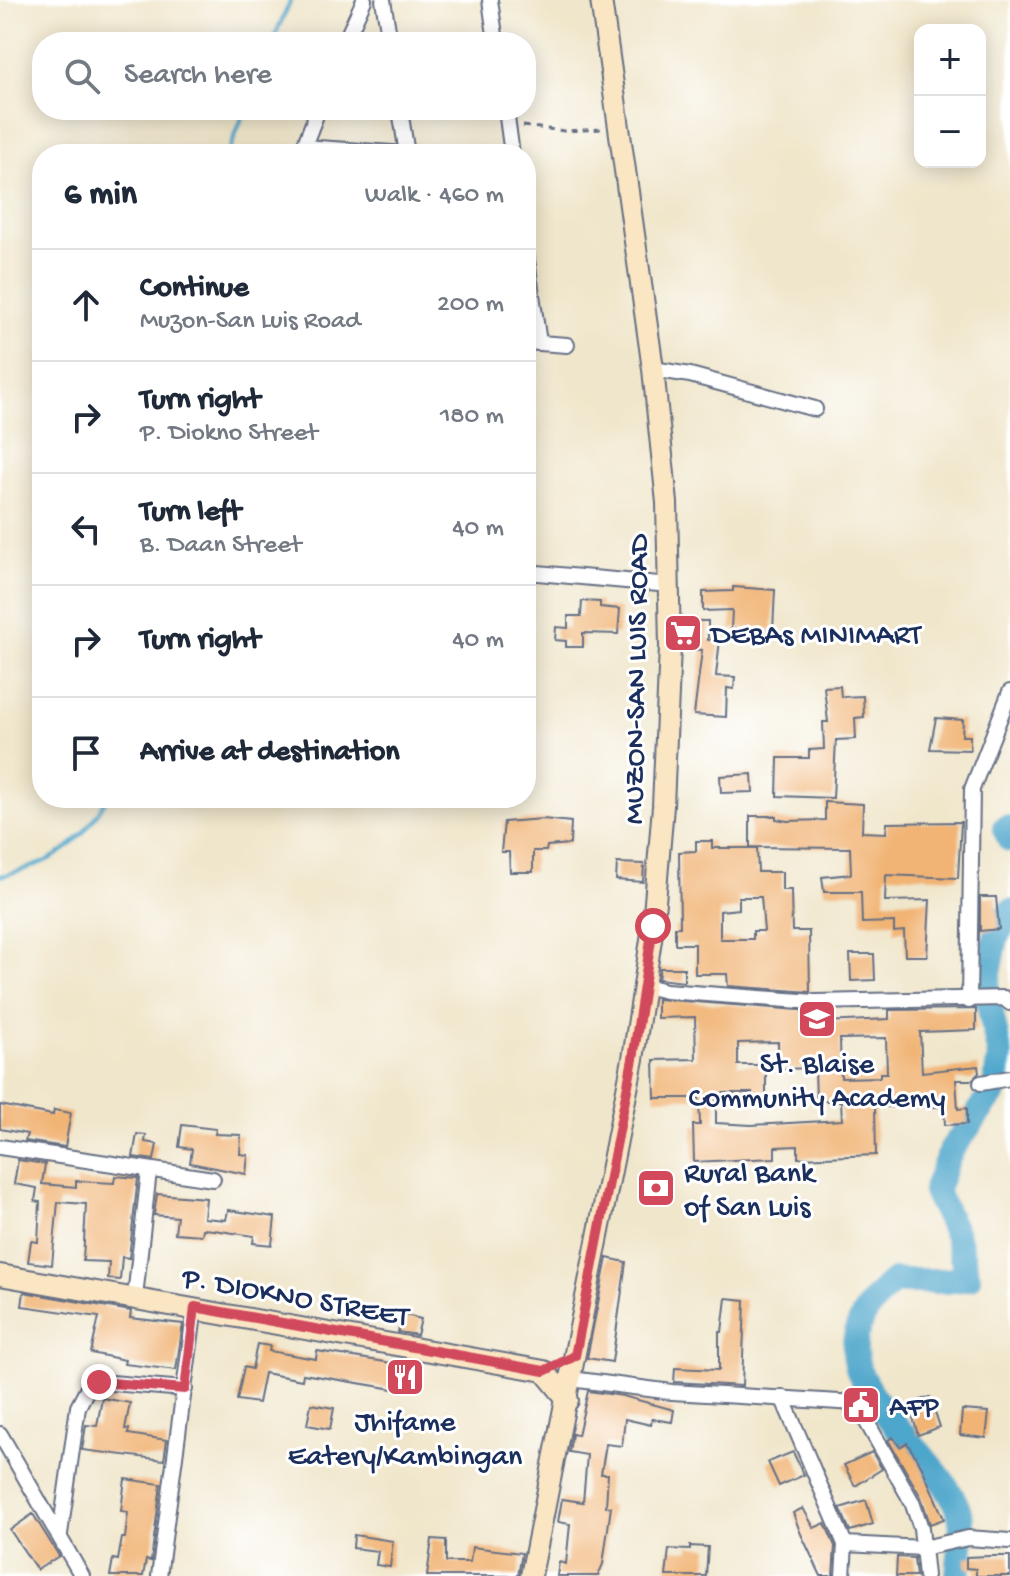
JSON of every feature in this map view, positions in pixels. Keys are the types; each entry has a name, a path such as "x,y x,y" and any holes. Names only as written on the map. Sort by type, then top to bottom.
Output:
{"main road":[{"name":"MUZON-SAN LUIS ROAD","path":"575,1356 645,986 663,806 670,585 667,503 653,369 601,0"},
{"name":"P. DIOKNO STREET","path":"0,1275 544,1371"},
{"path":"569,1389 544,1371 575,1356"},
{"path":"531,1576 575,1356"}],"street":[{"path":"349,32 364,0"},
{"path":"490,0 495,32"},
{"path":"356,15 384,5 388,32"},
{"path":"304,144 314,120"},
{"path":"402,120 405,144"},
{"path":"508,120 511,144"},
{"path":"536,342 567,345"},
{"path":"653,369 690,375 815,409"},
{"path":"536,573 670,585"},
{"path":"975,1000 972,789 1010,692"},
{"path":"645,986 666,991 815,1002 1007,1000"},
{"path":"981,1083 1010,1078"},
{"path":"0,1147 213,1179"},
{"path":"135,1297 149,1171"},
{"path":"159,1576 195,1307"},
{"path":"60,1534 78,1407 89,1386 99,1382 185,1389"},
{"path":"569,1389 856,1403 912,1502 926,1576"},
{"path":"782,1397 845,1544 843,1576"},
{"path":"0,1434 82,1576"},
{"path":"845,1544 923,1548 968,1538 1010,1541"}],"path":[{"path":"516,120 542,131 618,128"}],"building":[{"path":"733,587 775,590 773,630 731,629 732,610 703,611 703,592 733,591"},
{"path":"582,601 600,602 600,607 620,609 618,634 583,633 583,647 566,647 566,641 555,640 556,627 568,628 568,616 581,616"},
{"path":"690,621 708,621 708,640 720,639 716,676 735,677 734,689 727,688 726,717 694,715 702,650 689,649"},
{"path":"840,686 841,697 863,696 864,717 855,718 856,739 836,740 833,798 777,796 778,758 809,758 809,750 824,749 823,722 828,722 824,687"},
{"path":"936,718 963,720 962,736 970,736 970,750 930,749"},
{"path":"752,774 753,792 721,793 720,776"},
{"path":"825,802 863,804 862,832 886,833 887,823 961,822 958,878 886,875 885,901 930,900 927,956 905,956 904,931 894,932 894,922 862,923 861,892 824,892 822,877 851,874 850,848 750,847 750,816 776,816 776,819 787,821 825,820"},
{"path":"543,819 571,822 570,844 547,846 546,851 533,851 533,872 510,872 509,852 501,852 504,822"},
{"path":"696,841 712,841 712,848 757,848 758,872 782,872 782,890 791,890 792,931 809,931 810,992 728,986 727,974 695,974 695,944 675,944 675,927 680,927 679,852 696,851","holes":["739,897 761,897 764,931 753,931 753,939 720,939 720,911 739,909"]},
{"path":"617,863 644,864 643,882 616,880"},
{"path":"980,897 996,897 999,929 980,931"},
{"path":"850,954 874,954 875,980 851,981"},
{"path":"660,968 684,968 684,982 658,979"},
{"path":"657,999 825,1012 825,1022 889,1019 889,1010 976,1009 976,1030 920,1032 922,1072 978,1066 979,1073 972,1080 956,1080 958,1109 967,1108 967,1124 945,1125 944,1107 875,1107 876,1155 798,1158 798,1146 775,1147 775,1158 694,1162 693,1125 700,1125 699,1098 655,1098 654,1060 696,1059 695,1017 657,1018","holes":["886,1038 887,1073 880,1073 880,1077 841,1078 840,1039","778,1042 778,1069 815,1068 816,1101 841,1101 842,1120 751,1125 716,1123 716,1093 752,1093 752,1101 766,1101 766,1065 738,1065 738,1043"]},
{"path":"0,1105 53,1115 54,1110 71,1113 65,1147 25,1141 27,1134 0,1129"},
{"path":"182,1125 216,1129 215,1134 241,1135 240,1154 248,1155 246,1174 190,1163 192,1149 179,1147"},
{"path":"137,1134 146,1135 145,1142 157,1144 154,1160 133,1157"},
{"path":"18,1160 45,1164 42,1184 76,1187 76,1181 114,1183 115,1176 138,1178 129,1258 122,1257 120,1280 108,1279 109,1262 83,1261 86,1204 58,1202 52,1265 28,1262 31,1241 38,1242 40,1202 35,1201 37,1188 14,1184"},
{"path":"157,1194 206,1198 204,1218 226,1220 228,1210 275,1217 272,1245 253,1243 254,1236 214,1230 203,1229 202,1235 175,1233 177,1217 154,1215"},
{"path":"607,1258 626,1262 612,1362 587,1358"},
{"path":"24,1292 131,1311 130,1318 183,1324 176,1370 124,1364 125,1360 91,1353 99,1317 22,1306"},
{"path":"726,1298 745,1300 742,1386 674,1382 675,1368 719,1370 719,1332 722,1332"},
{"path":"402,1314 421,1319 417,1335 398,1332"},
{"path":"257,1344 270,1346 269,1351 316,1359 317,1351 410,1366 406,1391 303,1374 302,1380 264,1373 258,1403 237,1400 244,1367 252,1369"},
{"path":"588,1391 623,1396 674,1410 672,1422 652,1419 651,1425 625,1419 622,1446 606,1444 601,1474 608,1474 606,1506 611,1507 603,1564 598,1576 557,1576 559,1562 566,1564 570,1524 558,1522 562,1499 583,1502 587,1455 569,1452 572,1434 578,1435"},
{"path":"930,1397 940,1427 918,1435 909,1404"},
{"path":"102,1398 130,1403 125,1429 129,1429 128,1434 167,1440 164,1460 82,1450 86,1425 97,1426"},
{"path":"311,1404 334,1408 330,1429 307,1425"},
{"path":"962,1410 989,1412 986,1438 960,1435"},
{"path":"893,1437 900,1447 907,1443 921,1465 944,1519 930,1524 921,1497 888,1440"},
{"path":"793,1452 804,1475 779,1486 768,1462"},
{"path":"872,1452 882,1469 855,1486 844,1465"},
{"path":"125,1479 161,1484 151,1561 146,1560 143,1576 110,1576 113,1559 118,1560 122,1538 125,1538 128,1512 121,1511"},
{"path":"866,1500 873,1524 850,1531 840,1508"},
{"path":"803,1508 814,1528 825,1523 835,1546 833,1576 821,1576 801,1534 793,1513"},
{"path":"33,1514 59,1556 37,1570 10,1530"},
{"path":"354,1535 393,1541 390,1567 376,1565 378,1551 353,1548"},
{"path":"432,1539 446,1540 446,1562 470,1562 472,1547 522,1553 518,1576 427,1576"},
{"path":"690,1546 708,1547 706,1576 666,1576 669,1549 690,1550"},
{"path":"1010,1556 1010,1576 976,1576 976,1569 966,1568 966,1557"},
{"path":"897,1557 914,1558 916,1576 896,1576"}],"waterway":[{"path":"277,32 291,0"},
{"path":"232,144 241,120"},
{"path":"0,876 51,859 75,841 101,808"},
{"path":"1005,828 1010,839"},
{"path":"958,1576 962,1533 958,1509 941,1480 874,1399 859,1371 855,1343 865,1313 894,1281 968,1278 956,1234 935,1191 951,1150 994,1092 1000,1056 986,989 996,937 1010,912"}],"place":[{"name":"DEBAs MINIMART","path":"683,633"},
{"name":"St. Blaise Community Academy","path":"817,1019"},
{"name":"Rural Bank of San Luis","path":"656,1188"},
{"name":"Jhifame Eatery/Kambingan","path":"405,1377"},
{"name":"AFP","path":"861,1405"}],"route":[{"path":"99,1382 185,1389 195,1307 544,1371 575,1356 633,1059 653,926"}]}
